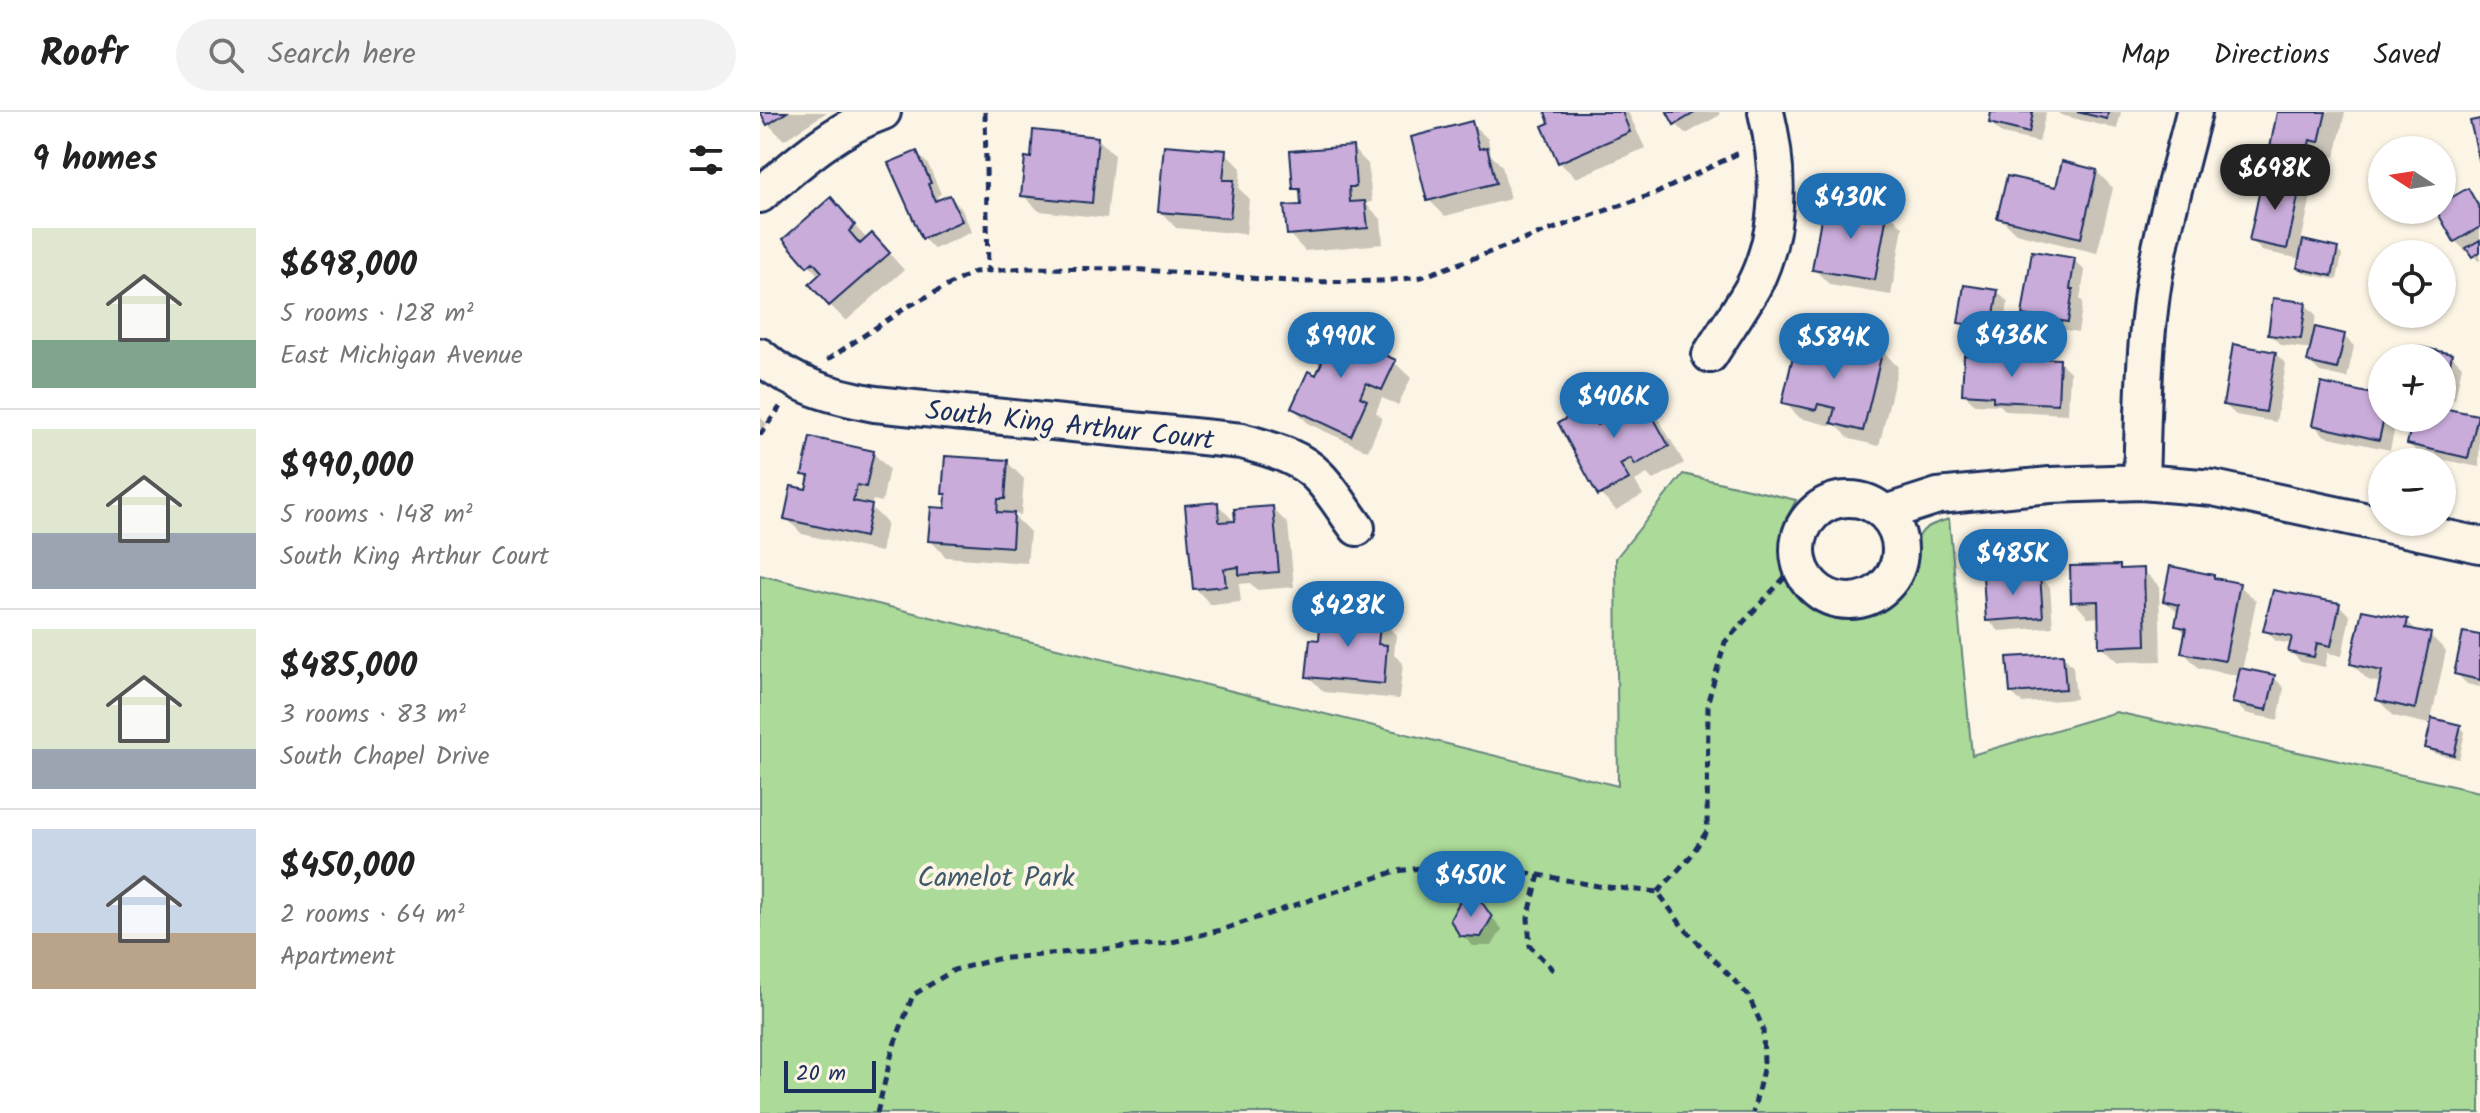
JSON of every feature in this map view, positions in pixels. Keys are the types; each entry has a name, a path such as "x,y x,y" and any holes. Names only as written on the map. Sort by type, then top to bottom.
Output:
{"street":[{"path":"760,195 829,138 883,112"},
{"path":"1710,355 1753,286 1772,234 1776,201 1775,167 1766,112"},
{"path":"2141,482 2150,308 2159,253 2194,112"},
{"name":"South King Arthur Court","path":"760,356 800,384 833,396 875,404 1242,441 1290,457 1317,475 1357,528"},
{"path":"1885,513 1938,496 2050,485 2141,482 2213,488 2480,545"},
{"path":"1855,499 1885,513 1895,527 1899,561 1892,577 1880,590 1865,598 1848,601 1831,598 1805,577 1799,562 1797,546 1802,530 1811,516 1824,505 1855,499"}],"path":[{"path":"985,112 988,270"},
{"path":"826,361 907,307 974,272 1131,269 1301,282 1422,277 1657,193 1750,148"},
{"path":"760,435 787,397"},
{"path":"1658,892 1690,857 1707,831 1708,701 1725,642 1799,562"},
{"path":"877,1113 894,1045 913,995 954,970 997,959 1168,943 1221,930 1396,871 1486,865 1598,886 1658,892 1682,926 1748,995 1763,1028 1764,1065 1753,1113"},
{"path":"1539,875 1528,918 1530,946 1554,971"}],"green space":[{"name":"Camelot Park","path":"1683,474 1796,500 1782,538 1781,554 1785,570 1801,596 1813,606 1833,613 1846,615 1873,611 1896,597 1911,573 1919,536 1930,526 1949,519 1972,755 2116,712 2480,792 2480,1113 760,1113 760,575 1618,786 1616,558"}],"building":[{"path":"760,112 787,112 767,125"},
{"path":"1545,112 1622,112 1630,132 1558,163 1542,126 1549,123"},
{"path":"1667,112 1696,112 1674,125"},
{"path":"1991,112 2033,112 2029,133 1989,123"},
{"path":"2077,112 2108,112 2107,119"},
{"path":"2277,112 2326,112 2319,142 2310,140 2304,166 2268,158"},
{"path":"2480,119 2480,163 2470,121"},
{"path":"1472,121 1479,149 1487,147 1496,183 1427,201 1411,137"},
{"path":"1033,130 1098,137 1092,203 1021,196 1025,157 1031,158"},
{"path":"1164,145 1226,150 1223,180 1234,180 1230,218 1158,212"},
{"path":"1353,146 1356,187 1349,187 1350,202 1365,201 1368,228 1287,235 1284,206 1301,205 1300,189 1293,189 1290,151"},
{"path":"917,151 935,201 950,195 962,221 922,239 888,163"},
{"path":"2062,161 2097,170 2081,238 1997,218 2007,176 2056,187"},
{"path":"2263,175 2301,183 2287,249 2249,241"},
{"path":"2468,188 2480,209 2480,227 2456,241 2444,224 2456,224 2456,195"},
{"path":"831,197 855,225 849,231 860,244 872,233 890,253 829,306 809,284 822,272 813,262 807,267 783,239"},
{"path":"1850,202 1888,209 1875,280 1812,270 1823,207 1848,211"},
{"path":"2303,240 2338,248 2332,276 2297,268"},
{"path":"2480,240 2480,252 2472,257 2466,248"},
{"path":"2032,251 2075,258 2068,322 2022,315"},
{"path":"1964,285 1998,290 1992,328 1958,323"},
{"path":"2273,298 2306,302 2301,339 2268,335"},
{"path":"1321,326 1396,360 1382,390 1366,383 1360,397 1367,400 1351,436 1291,408 1308,371 1316,375 1322,362 1307,355"},
{"path":"2315,327 2345,334 2337,369 2307,362"},
{"path":"1797,339 1832,347 1831,355 1845,359 1850,340 1883,349 1863,431 1831,423 1835,408 1818,404 1816,410 1782,403"},
{"path":"2233,344 2276,352 2266,412 2223,405"},
{"path":"1964,355 2060,359 2058,404 1993,401 1993,396 1962,394"},
{"path":"2321,383 2368,393 2368,432 2381,432 2379,440 2312,425"},
{"path":"1637,388 1669,446 1635,465 1631,458 1620,464 1629,479 1598,496 1558,423 1587,407 1597,425 1610,418 1603,407"},
{"path":"2456,411 2478,415 2468,458 2456,455 2456,448 2424,448 2407,444 2410,432 2456,432"},
{"path":"810,437 874,451 866,487 857,485 853,501 872,505 865,537 784,519 791,486 806,489 809,476 802,475"},
{"path":"945,456 1008,460 1005,499 998,499 997,512 1014,513 1012,547 928,541 931,507 945,508 946,494 942,494"},
{"path":"1218,502 1219,522 1235,521 1234,509 1273,506 1279,572 1239,575 1239,567 1224,569 1226,586 1193,589 1185,505"},
{"path":"2120,565 2120,569 2144,568 2146,645 2099,647 2098,601 2071,602 2070,566"},
{"path":"2170,566 2240,583 2225,661 2181,653 2186,628 2175,626 2179,605 2163,601"},
{"path":"2040,574 2043,617 1986,621 1983,576"},
{"path":"2273,590 2340,603 2331,646 2317,643 2314,657 2288,652 2292,637 2263,631"},
{"path":"2362,610 2408,619 2406,628 2431,633 2415,709 2376,700 2382,671 2350,664"},
{"path":"1321,611 1381,616 1378,644 1387,645 1384,684 1306,677 1310,639 1319,640"},
{"path":"2463,632 2480,635 2480,680 2454,674"},
{"path":"2063,654 2066,689 2010,693 2007,657"},
{"path":"2240,668 2275,675 2267,710 2232,703"},
{"path":"2432,718 2461,725 2454,755 2425,748"},
{"path":"1460,901 1481,901 1492,917 1481,937 1460,936 1450,920"}]}
